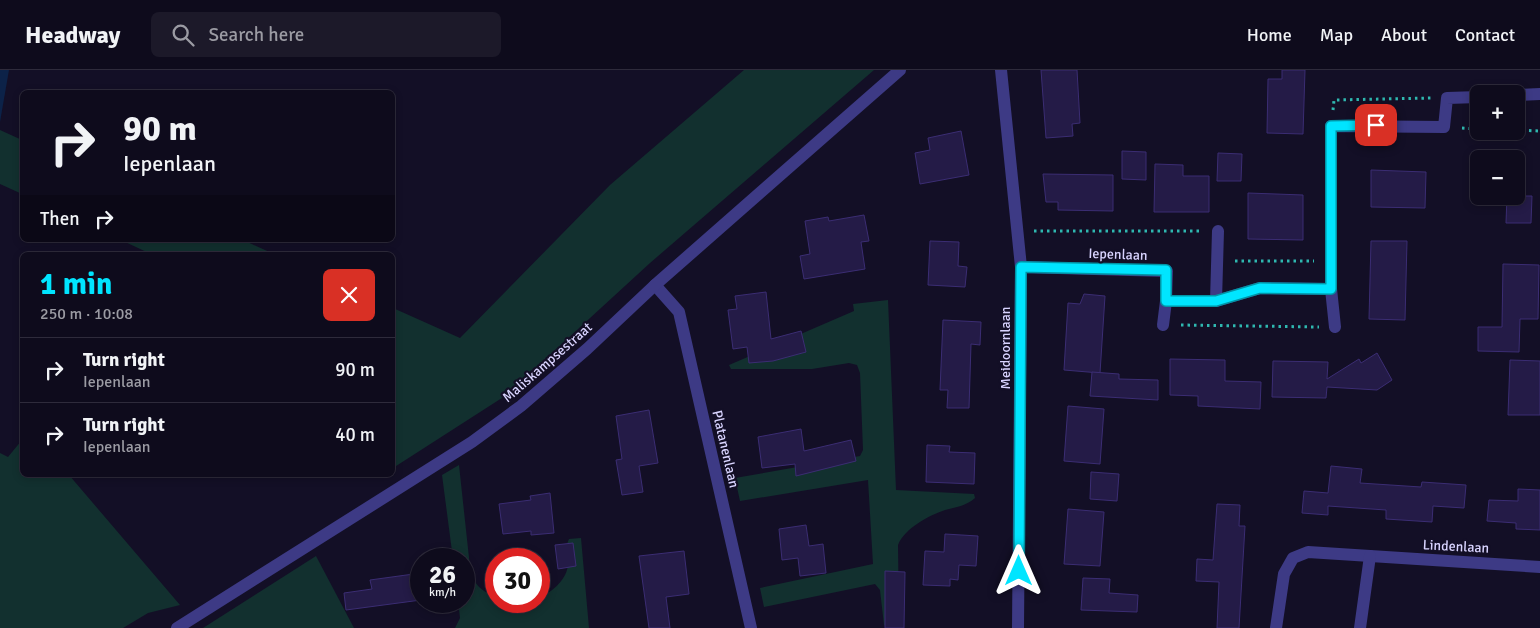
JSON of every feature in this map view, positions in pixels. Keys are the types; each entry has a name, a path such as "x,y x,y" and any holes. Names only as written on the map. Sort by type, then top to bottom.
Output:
{"street":[{"name":"Maliskampsestraat","path":"177,628 472,442 521,406 565,368 655,284 900,70"},
{"name":"Meidoornlaan","path":"1001,70 1021,267 1018,628"},
{"path":"1525,95 1540,94"},
{"path":"1335,327 1331,289 1331,126 1444,127 1447,98 1470,97"},
{"path":"1216,301 1218,232"},
{"name":"Iepenlaan","path":"1021,267 1166,270 1166,301"},
{"name":"Platanenlaan","path":"655,284 679,312 751,628"},
{"path":"1163,325 1166,301 1216,301 1260,288 1331,289"},
{"name":"Lindenlaan","path":"1276,628 1284,574 1293,558 1308,552 1540,567"},
{"path":"1360,628 1370,556"}],"path":[{"path":"1331,126 1334,100 1447,98"},
{"path":"1525,131 1540,132"},
{"path":"1017,231 1218,232"},
{"path":"1217,260 1332,262"},
{"path":"1163,325 1335,327"}],"green space":[{"path":"744,70 874,70 650,263 505,396 395,467 395,309 460,338 610,185"},
{"path":"0,130 20,139 20,193 0,184"},
{"path":"125,242 247,242 269,252 147,252"},
{"path":"888,300 896,490 974,494 975,498 964,505 945,510 925,519 911,528 901,539 898,545 899,623 890,628 884,625 880,590 875,584 764,607 760,588 873,564 868,480 740,501 735,478 860,456 863,450 860,373 857,365 849,363 812,369 731,369 729,365 854,311 853,304"},
{"path":"20,442 20,477 71,477 180,605 148,613 123,628 0,628 0,453 8,457"},
{"path":"459,465 468,548 452,548 442,475"},
{"path":"581,538 589,628 455,628 460,618 459,613 475,613 475,581 485,592 485,613 550,613 550,591 562,580 567,569 569,539"},
{"path":"316,556 354,628 203,628"}],"water":[{"path":"0,70 9,70 0,122"}],"building":[{"path":"1041,70 1077,70 1080,123 1072,124 1073,136 1046,138"},
{"path":"1282,70 1305,70 1303,134 1267,133 1268,79 1282,79"},
{"path":"961,131 969,175 920,184 915,153 930,150 928,138"},
{"path":"1122,151 1146,152 1146,180 1122,179"},
{"path":"1218,153 1242,154 1241,181 1217,181"},
{"path":"1155,164 1183,165 1183,176 1209,176 1209,212 1154,212"},
{"path":"1371,170 1426,172 1425,208 1371,207"},
{"path":"1043,174 1113,175 1113,211 1058,210 1058,202 1046,202"},
{"path":"1248,193 1303,195 1303,240 1248,239"},
{"path":"1525,196 1532,196 1531,223 1506,223 1507,205 1525,205"},
{"path":"864,215 869,241 861,242 865,269 804,279 800,256 810,254 805,221 828,217 829,221"},
{"path":"930,241 959,242 958,266 967,267 965,287 928,285"},
{"path":"1371,241 1407,241 1405,320 1369,319"},
{"path":"1503,264 1539,265 1538,319 1520,319 1519,352 1478,351 1478,327 1502,327"},
{"path":"766,292 771,339 801,331 806,352 773,361 749,363 747,347 733,349 728,310 737,309 735,296"},
{"path":"1084,294 1105,296 1100,373 1064,370 1068,303 1080,304"},
{"path":"943,320 981,322 980,345 971,344 969,408 947,408 948,390 940,390"},
{"path":"1377,353 1392,380 1377,390 1327,387 1326,398 1272,397 1273,361 1328,362 1327,379 1359,359 1361,363"},
{"path":"1170,359 1225,360 1225,381 1261,382 1260,409 1198,406 1198,396 1170,395"},
{"path":"1510,360 1540,361 1540,415 1508,415"},
{"path":"1092,372 1119,374 1119,379 1158,380 1158,400 1090,396"},
{"path":"1068,406 1104,409 1100,464 1064,461"},
{"path":"649,410 658,463 639,466 643,492 622,495 616,460 622,459 616,416"},
{"path":"801,429 804,451 851,440 856,461 796,476 795,464 762,468 758,437"},
{"path":"927,445 950,446 949,452 975,453 974,484 926,482"},
{"path":"1331,466 1362,469 1360,483 1421,487 1422,482 1466,485 1464,508 1433,506 1432,522 1386,519 1386,510 1328,506 1328,515 1302,513 1304,491 1328,493"},
{"path":"1091,472 1119,474 1117,501 1090,499"},
{"path":"1518,489 1540,490 1540,530 1516,529 1516,523 1487,521 1489,500 1518,501"},
{"path":"550,493 554,533 531,535 531,531 503,534 499,504 531,500 530,496"},
{"path":"1217,504 1240,505 1239,526 1245,526 1239,628 1217,628 1219,582 1196,581 1197,559 1213,560"},
{"path":"1068,509 1104,512 1100,566 1064,564"},
{"path":"806,525 809,546 823,544 826,573 800,576 798,558 782,560 779,529"},
{"path":"945,534 978,536 976,566 959,565 958,580 950,579 950,586 923,585 925,551 944,552"},
{"path":"573,543 576,566 558,569 555,545"},
{"path":"684,551 689,594 666,597 670,628 649,628 639,556"},
{"path":"885,571 905,572 904,628 885,628"},
{"path":"410,575 410,601 346,610 344,593 372,589 370,580"},
{"path":"1083,578 1110,579 1109,593 1138,595 1137,612 1081,610"}],"route":[{"path":"1019,571 1021,267 1166,270 1166,301 1216,301 1260,288 1331,289 1333,143 1331,126 1376,125"}]}
